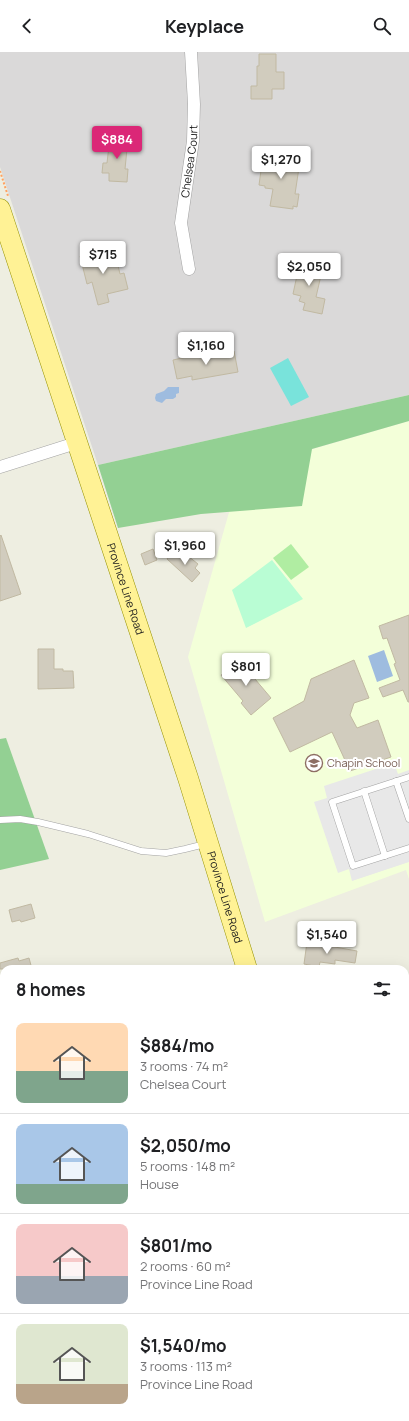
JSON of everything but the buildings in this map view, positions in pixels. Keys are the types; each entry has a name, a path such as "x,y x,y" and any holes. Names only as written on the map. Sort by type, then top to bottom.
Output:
{"main road":[{"name":"Province Line Road","path":"0,209 208,842 246,965"}],"street":[{"name":"Chelsea Court","path":"189,269 181,223 193,141 194,104 191,52"},
{"path":"0,467 76,443"}],"lane":[{"path":"409,777 332,802 353,866 409,848"},
{"path":"396,782 409,819"},
{"path":"364,791 386,856"},
{"path":"0,820 20,819 38,822 88,834 141,851 166,853 208,842"}],"shaded area":[{"path":"0,52 409,52 409,395 98,465 0,167"},
{"path":"288,358 309,397 291,406 270,368"},
{"path":"168,387 179,387 179,393 176,394 176,397 173,399 166,399 162,403 156,401 156,394 164,391"},
{"name":"Chapin School","path":"409,421 409,879 406,870 265,922 188,657 241,470"},
{"path":"272,560 303,599 246,628 232,590"},
{"path":"384,650 393,676 377,682 368,656"},
{"path":"394,763 398,774 409,770 409,862 352,881 349,869 338,873 314,802 327,798 324,786"}],"green space":[{"path":"409,395 409,421 312,449 302,506 201,514 118,528 98,465"},
{"path":"291,544 309,567 291,580 273,558"},
{"path":"6,738 49,859 0,870 0,739"}],"place":[{"name":"Chapin School","path":"314,763"}]}
